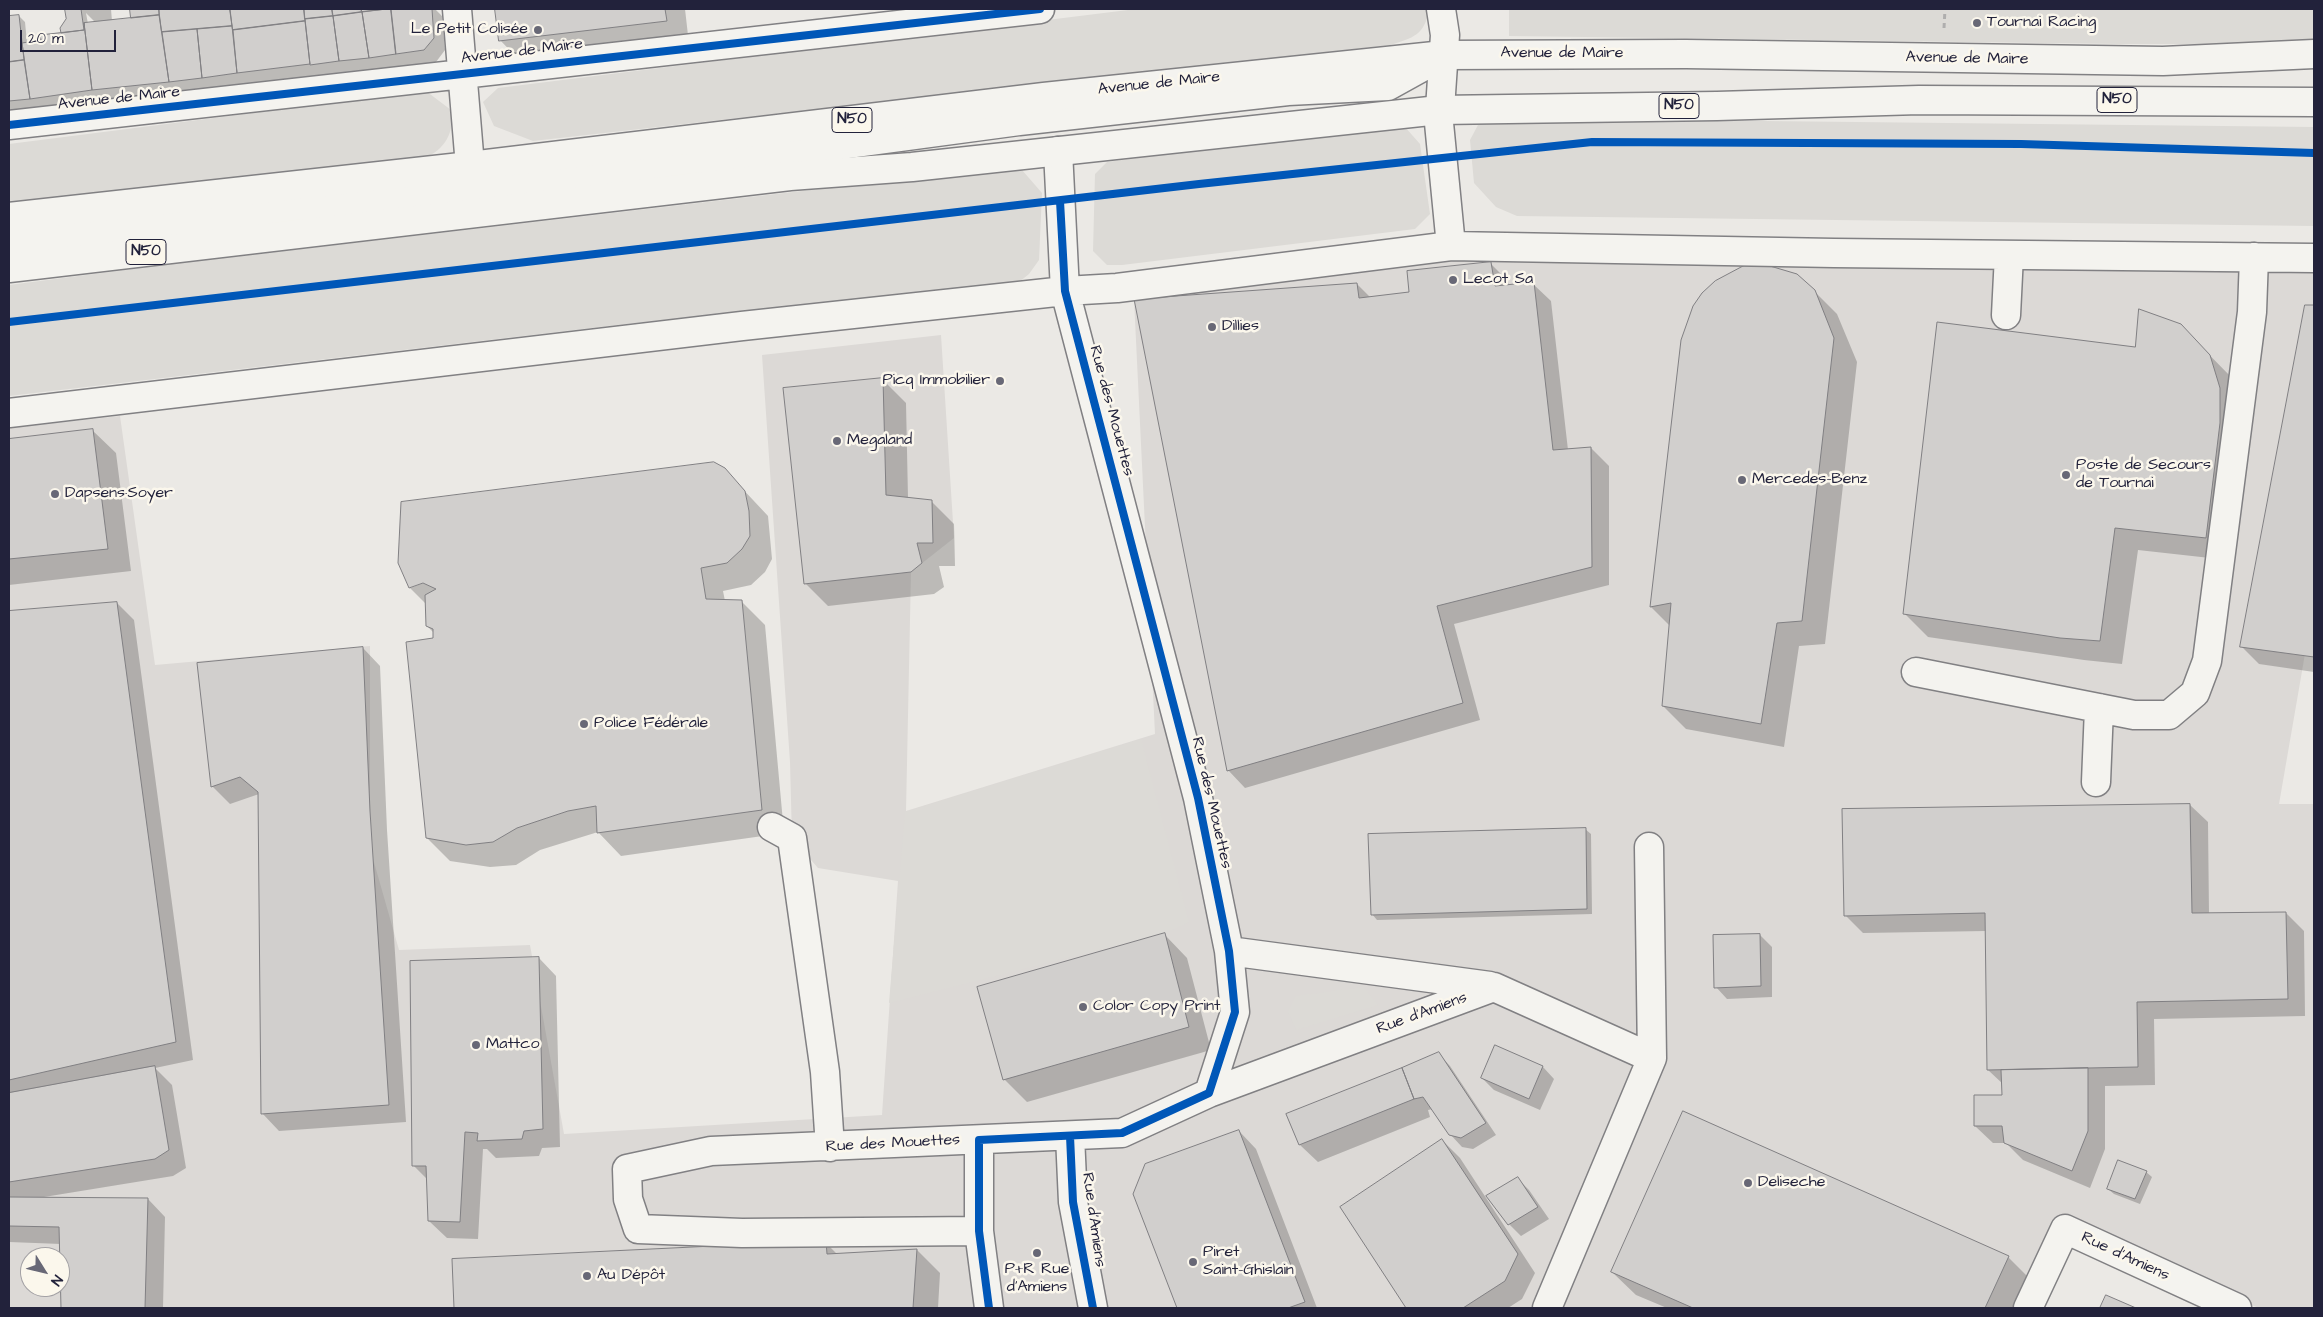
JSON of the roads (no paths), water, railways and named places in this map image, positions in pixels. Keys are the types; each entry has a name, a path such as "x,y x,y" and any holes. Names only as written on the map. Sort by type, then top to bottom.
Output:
{"street":[{"path":"458,9 470,166"},
{"name":"Avenue de Maire","path":"9,125 397,83 463,72 1039,9"},
{"path":"1441,9 1445,35 1439,110 1451,246"},
{"name":"Avenue de Maire","path":"9,217 470,166 1054,96 1444,56 1676,54 2162,61 2314,54"},
{"path":"9,243 713,162 1019,121 1288,91 1388,86 1444,56"},
{"name":"N50","path":"9,268 790,176 912,166 1439,110 1717,106 1919,100 2314,102"},
{"path":"1058,151 1065,291"},
{"path":"9,412 713,330 1065,291 1118,288 1451,246 2314,258"},
{"path":"2006,315 2009,255"},
{"path":"1916,672 2134,714 2169,715 2195,692 2207,661 2251,321 2254,257"},
{"name":"Rue des Mouettes","path":"979,1231 742,1233 638,1229 628,1199 627,1169 711,1151 1122,1133 1209,1093 1235,1012 1229,951 1198,798 1065,291"},
{"path":"2096,782 2099,708"},
{"path":"772,827 792,838 825,1072 830,1147"},
{"path":"1547,1308 1652,1058 1649,847"},
{"name":"Rue d'Amiens","path":"1229,951 1494,987 1652,1058"},
{"name":"Rue d'Amiens","path":"1209,1093 1494,987"},
{"name":"Rue d'Amiens","path":"1070,1136 1074,1202 1094,1308"},
{"path":"979,1140 979,1231 989,1308"},
{"name":"Rue d'Amiens","path":"2028,1308 2065,1229 2237,1308"}],"place":[{"name":"Tournai Racing","path":"1977,23"},
{"name":"Le Petit Colisée","path":"538,30"},
{"name":"Lecot Sa","path":"1453,280"},
{"name":"Dillies","path":"1212,327"},
{"name":"Picq Immobilier","path":"1000,381"},
{"name":"Megaland","path":"837,441"},
{"name":"Poste de Secours de Tournai","path":"2066,475"},
{"name":"Mercedes-Benz","path":"1742,480"},
{"name":"Dapsens·Soyer","path":"55,494"},
{"name":"Police Fédérale","path":"584,724"},
{"name":"Color Copy Print","path":"1083,1007"},
{"name":"Mattco","path":"476,1045"},
{"name":"Deliseche","path":"1748,1183"},
{"name":"P+R Rue d'Amiens","path":"1037,1253"},
{"name":"Piret Saint-Ghislain","path":"1193,1262"},
{"name":"Au Dépôt","path":"587,1276"}]}
